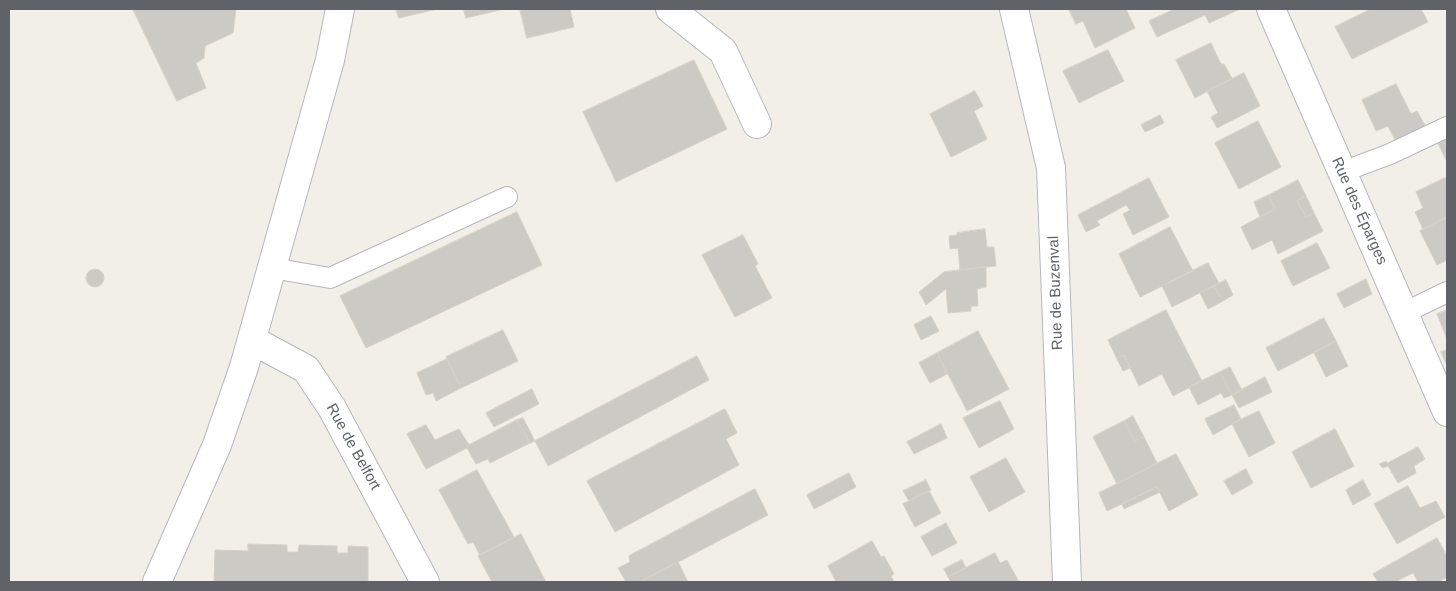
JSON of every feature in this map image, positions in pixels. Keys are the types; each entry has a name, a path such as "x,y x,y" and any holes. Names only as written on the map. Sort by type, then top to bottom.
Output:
{"street":[{"path":"157,582 217,445 244,367 330,60 340,9"},
{"path":"670,9 723,51 757,124"},
{"name":"Rue de Buzenval","path":"1014,9 1052,168 1066,582"},
{"name":"Rue des Éparges","path":"1271,9 1447,412"},
{"name":"Rue de Belfort","path":"252,340 306,369 332,408 425,582"}],"lane":[{"path":"1342,172 1390,154 1447,127"},
{"path":"272,268 330,278 507,198"},
{"path":"1404,313 1447,292"}],"building":[{"path":"133,9 236,9 233,33 205,46 204,58 196,63 206,88 177,101"},
{"path":"396,9 437,9 399,18"},
{"path":"464,9 504,9 466,18"},
{"path":"520,9 570,9 574,27 527,38"},
{"path":"1069,9 1126,9 1135,28 1095,48 1083,21 1076,24"},
{"path":"1175,9 1240,9 1209,23 1205,15 1157,37 1149,21"},
{"path":"1371,9 1421,9 1428,22 1352,59 1335,27"},
{"path":"1211,43 1221,64 1224,64 1232,78 1195,98 1176,60"},
{"path":"1108,50 1124,81 1079,103 1063,71"},
{"path":"694,60 727,129 616,182 583,112"},
{"path":"1244,73 1260,106 1217,128 1211,117 1218,113 1207,91"},
{"path":"1396,84 1411,114 1417,111 1427,129 1397,144 1388,126 1376,131 1362,100"},
{"path":"975,91 983,106 974,111 987,139 951,157 930,114"},
{"path":"1160,115 1164,123 1145,132 1141,125"},
{"path":"1258,121 1281,167 1239,189 1215,143"},
{"path":"1447,136 1447,159 1446,160 1437,141"},
{"path":"1447,177 1447,217 1423,229 1415,212 1423,208 1416,192"},
{"path":"1149,178 1169,217 1133,235 1123,214 1130,210 1126,205 1097,221 1100,225 1086,232 1078,215"},
{"path":"1298,180 1306,196 1297,201 1306,217 1314,213 1323,231 1278,254 1272,240 1252,250 1241,227 1275,209 1269,195"},
{"path":"1269,195 1275,209 1260,217 1254,202"},
{"path":"1306,196 1314,213 1306,217 1297,201"},
{"path":"517,212 542,265 366,348 340,296"},
{"path":"1447,217 1447,260 1437,265 1420,231"},
{"path":"1170,227 1193,271 1140,297 1119,254"},
{"path":"985,229 987,247 994,247 996,266 960,270 958,248 950,249 949,236"},
{"path":"743,235 758,264 755,266 772,298 735,317 702,255"},
{"path":"1317,243 1330,268 1293,286 1281,261"},
{"path":"1208,263 1219,283 1172,307 1162,286"},
{"path":"986,267 986,287 977,289 978,306 971,306 971,311 948,313 946,289 926,305 919,292 944,272"},
{"path":"95,269 101,272 104,278 101,284 95,287 89,284 86,278 89,272"},
{"path":"1366,279 1372,294 1344,308 1337,294"},
{"path":"1226,280 1233,295 1223,301 1214,286"},
{"path":"1214,286 1223,301 1208,309 1200,293"},
{"path":"1166,310 1202,381 1173,396 1162,374 1139,386 1124,355 1117,359 1108,340"},
{"path":"1447,310 1447,339 1437,314"},
{"path":"931,316 939,331 921,340 914,325"},
{"path":"1324,318 1336,341 1278,371 1266,348"},
{"path":"503,330 518,361 461,388 446,357"},
{"path":"978,331 1009,389 967,411 937,353"},
{"path":"1336,341 1348,366 1326,377 1314,353"},
{"path":"1447,350 1447,366 1441,352"},
{"path":"937,353 947,374 930,383 919,363"},
{"path":"1124,355 1130,368 1123,371 1117,359"},
{"path":"697,356 709,380 548,466 535,441"},
{"path":"447,359 461,388 436,401 433,393 426,395 417,373"},
{"path":"1230,367 1242,390 1232,395 1220,372"},
{"path":"1220,372 1232,395 1224,398 1221,393 1198,405 1189,387"},
{"path":"1265,377 1272,392 1239,408 1232,395"},
{"path":"532,389 539,404 494,427 486,413"},
{"path":"1000,401 1014,429 979,448 963,418"},
{"path":"1234,405 1241,419 1213,435 1205,419"},
{"path":"725,409 737,433 726,439 739,465 615,532 587,481"},
{"path":"1259,411 1275,443 1249,457 1232,424"},
{"path":"1133,416 1144,437 1135,441 1124,421"},
{"path":"523,418 535,441 530,443 517,420"},
{"path":"517,420 530,443 490,463 488,459 476,464 467,448 469,445"},
{"path":"1124,421 1135,441 1144,437 1157,463 1117,484 1093,437"},
{"path":"941,424 947,438 914,454 907,442"},
{"path":"426,425 435,440 459,429 469,445 467,448 426,469 407,434"},
{"path":"1335,429 1354,466 1311,488 1292,452"},
{"path":"1418,447 1425,459 1414,466 1416,473 1398,483 1388,466 1383,468 1379,464 1386,461 1387,463"},
{"path":"1176,454 1198,495 1169,511 1157,487 1107,511 1099,493"},
{"path":"1006,458 1025,492 989,512 970,477"},
{"path":"1246,469 1253,483 1232,495 1224,481"},
{"path":"477,470 514,537 480,555 473,542 468,544 439,490"},
{"path":"849,473 856,487 814,509 807,495"},
{"path":"926,480 931,490 909,501 903,491"},
{"path":"1363,480 1371,495 1353,505 1346,490"},
{"path":"1408,486 1420,508 1436,501 1445,517 1397,544 1374,504"},
{"path":"1157,487 1160,492 1124,509 1122,504"},
{"path":"755,489 768,515 640,582 626,582 618,568 630,562 629,556"},
{"path":"929,491 941,513 915,527 903,504"},
{"path":"946,523 957,543 932,556 921,537"},
{"path":"521,534 546,582 492,582 478,556"},
{"path":"1437,538 1447,556 1447,577 1438,582 1418,582 1413,573 1395,582 1378,582 1373,574"},
{"path":"872,541 881,557 884,556 894,574 891,576 894,582 836,582 828,566"},
{"path":"248,544 287,545 287,552 298,552 299,545 337,546 337,553 348,553 348,546 368,547 368,582 214,582 215,550 248,551"},
{"path":"995,553 1000,563 1007,560 1019,582 951,582 948,577"},
{"path":"962,560 966,568 948,577 944,569"},
{"path":"678,562 688,582 640,582"}]}
